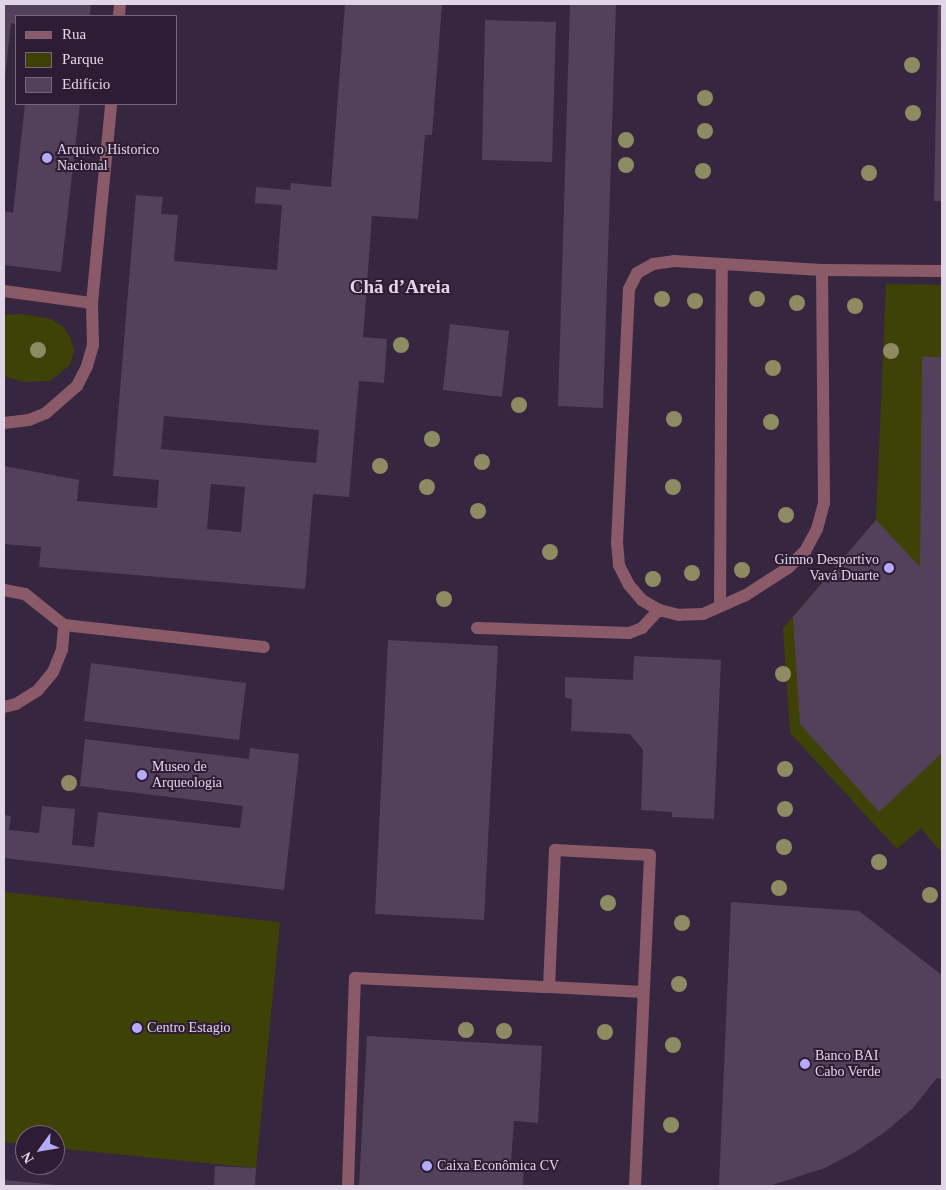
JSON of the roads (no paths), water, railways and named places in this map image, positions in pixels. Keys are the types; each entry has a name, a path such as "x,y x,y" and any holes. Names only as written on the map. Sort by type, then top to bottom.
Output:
{"street":[{"path":"7,424 46,413 77,386 94,345 92,303 111,105"},
{"path":"822,270 824,503 817,529 806,550 788,568 767,583 703,614 687,615 660,610 642,600 629,585 619,565 629,289 637,273 653,264 674,261 822,270 942,271"},
{"path":"720,606 722,264"},
{"path":"4,291 92,303"},
{"path":"4,590 25,594 64,625 264,647"},
{"path":"477,628 630,632 642,628 660,610"},
{"path":"4,706 16,704 38,690 53,672 62,650 64,625"},
{"path":"549,987 555,850 650,855 635,1186"},
{"path":"348,1186 356,978 643,992"}],"place":[{"name":"Arquivo Historico Nacional","path":"47,158"},
{"name":"Gimno Desportivo Vavá Duarte","path":"889,568"},
{"name":"Museo de Arqueologia","path":"142,775"},
{"name":"Centro Estagio","path":"137,1028"},
{"name":"Banco BAI Cabo Verde","path":"805,1064"},
{"name":"Caixa Econômica CV","path":"427,1166"}],"district":[{"name":"Chã d’Areia","path":"400,287"}]}
